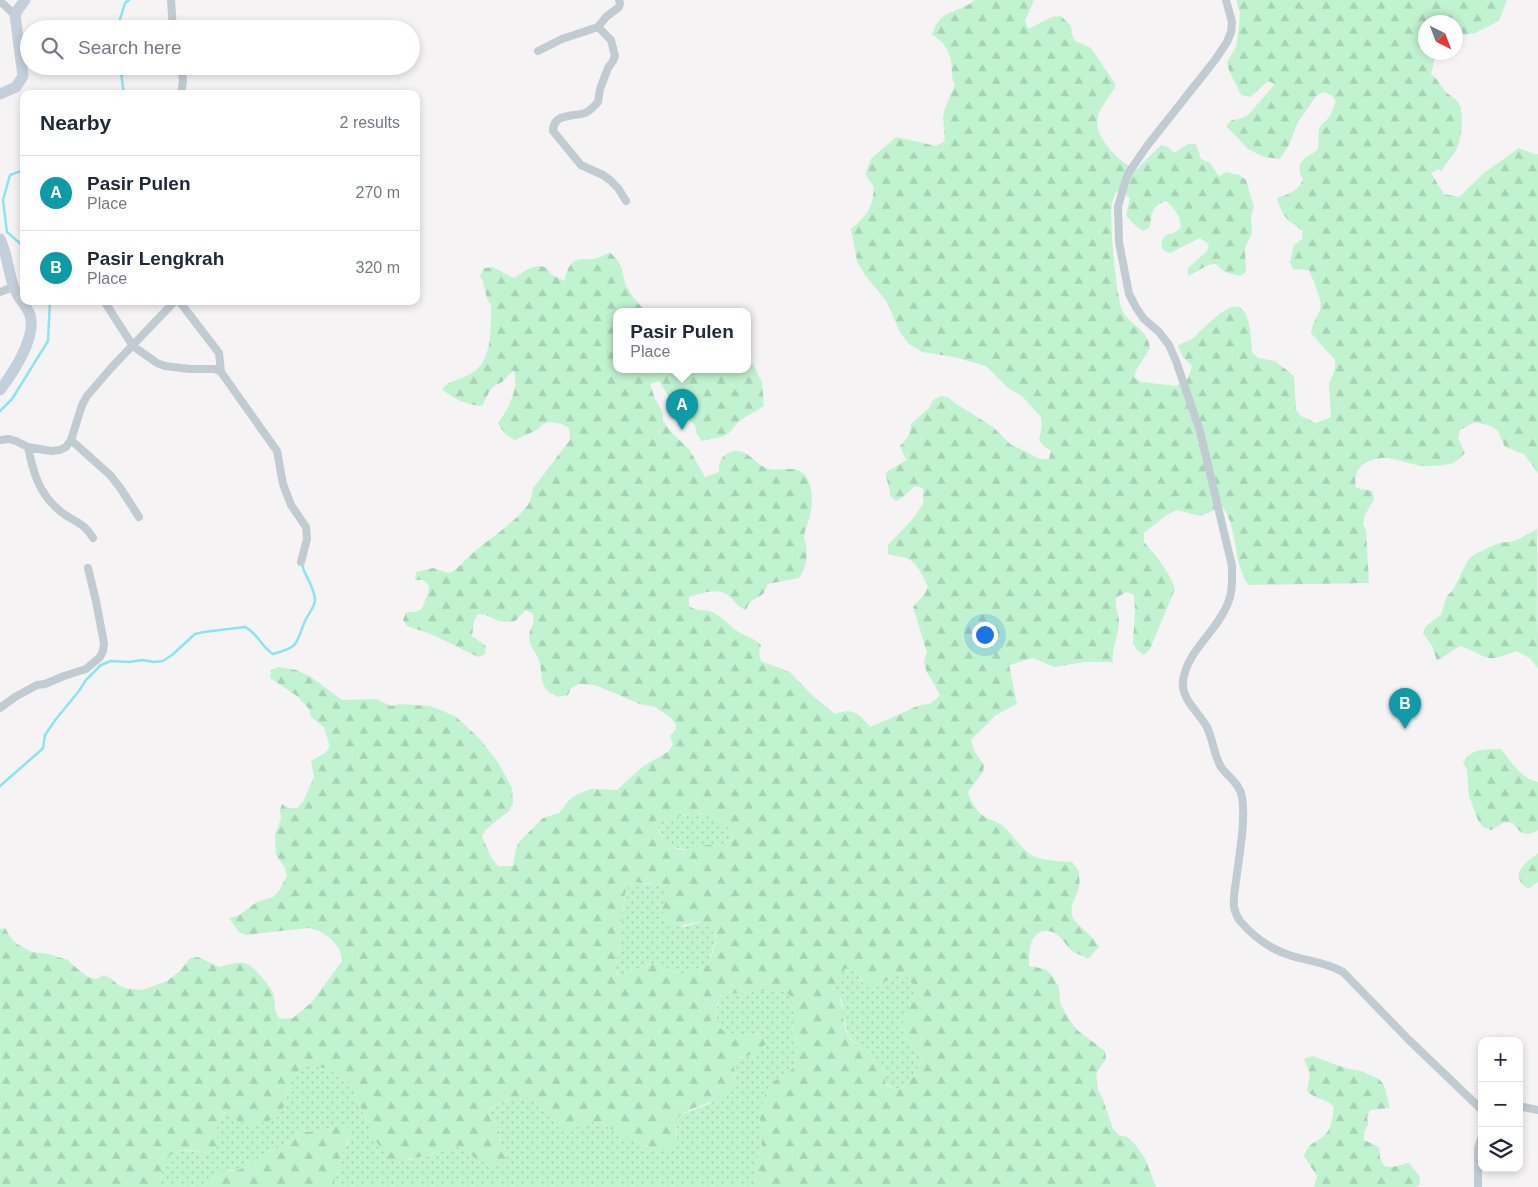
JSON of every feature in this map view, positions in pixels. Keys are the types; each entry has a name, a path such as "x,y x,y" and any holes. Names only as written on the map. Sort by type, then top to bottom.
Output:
{"street":[{"path":"20,49 15,15 25,0"},
{"path":"171,0 172,20"},
{"path":"538,51 562,39 598,27 606,17 619,7 619,0"},
{"path":"1226,0 1232,22 1227,42 1129,172 1118,207 1120,242 1129,294 1144,319 1159,332 1169,345 1176,361 1200,432 1232,566 1232,582 1228,604 1217,623 1190,660 1183,680 1184,694 1207,727 1217,760 1237,785 1242,796 1242,824 1234,906 1239,919 1264,944 1288,955 1331,965 1343,972 1409,1040 1478,1106"},
{"path":"0,1 15,15"},
{"path":"598,27 611,40 615,56 600,89 598,102 585,113 558,119 554,123 552,131 581,166 610,180 618,188 626,202"},
{"path":"0,94 16,86 24,75"},
{"path":"182,75 182,90"},
{"path":"0,240 13,287 20,300"},
{"path":"0,292 13,287"},
{"path":"0,390 20,360 26,344 31,324 29,312 24,305"},
{"path":"107,305 133,346 157,362 165,366 190,370 215,369 221,372 277,451 283,484 291,505 306,528 306,539 301,562"},
{"path":"0,440 9,439 28,447 51,451 66,447 72,440 82,405 87,396 171,305"},
{"path":"182,305 219,353 221,372"},
{"path":"72,440 110,475 139,517"},
{"path":"28,447 34,474 40,487 56,508 77,520 93,538"},
{"path":"0,708 14,697 37,685 45,684 86,669 100,657 104,643 88,568"},
{"path":"1523,1107 1538,1110"},
{"path":"1478,1172 1478,1187"}],"green space":[{"path":"975,0 1034,0 1025,21 1028,29 1052,17 1061,16 1071,26 1075,41 1091,48 1116,85 1098,116 1097,124 1099,132 1108,148 1122,161 1136,170 1161,145 1168,147 1174,153 1188,144 1196,144 1201,159 1210,163 1219,176 1226,172 1239,175 1246,180 1254,207 1251,216 1252,233 1245,248 1246,272 1240,276 1225,272 1216,264 1212,264 1188,276 1188,268 1207,251 1209,244 1200,238 1170,253 1163,250 1161,242 1166,235 1174,233 1181,228 1180,219 1174,210 1166,201 1157,205 1153,211 1150,227 1143,231 1126,216 1130,198 1120,191 1116,192 1112,203 1111,225 1120,304 1126,317 1143,332 1150,348 1134,377 1141,382 1176,386 1188,378 1192,366 1183,357 1178,346 1193,338 1221,313 1233,307 1240,307 1248,319 1252,353 1259,358 1275,361 1294,376 1296,410 1301,416 1316,423 1331,417 1329,385 1335,369 1335,360 1311,333 1321,306 1319,295 1309,270 1293,269 1290,262 1294,245 1302,239 1303,231 1286,218 1277,198 1292,192 1301,184 1303,180 1299,168 1300,164 1318,149 1319,128 1330,116 1336,101 1331,95 1323,92 1316,96 1298,122 1289,145 1280,159 1264,157 1248,149 1226,126 1232,120 1248,115 1275,84 1268,81 1250,97 1241,95 1229,70 1227,62 1236,47 1239,29 1240,12 1237,0 1507,0 1499,21 1475,33 1463,35 1463,15 1418,15 1418,60 1434,60 1431,74 1446,92 1458,102 1462,120 1459,141 1455,152 1442,171 1438,169 1431,173 1444,194 1459,197 1484,173 1519,148 1538,154 1538,473 1524,454 1505,447 1498,431 1491,426 1475,422 1460,430 1458,438 1465,453 1453,463 1423,466 1383,458 1365,463 1358,470 1355,481 1356,488 1372,491 1374,499 1365,515 1363,523 1366,531 1369,583 1249,585 1237,556 1229,518 1223,507 1200,516 1177,510 1168,514 1144,533 1144,542 1166,570 1175,589 1150,649 1144,655 1137,650 1133,643 1134,595 1126,592 1116,598 1119,622 1113,662 1084,662 1055,667 1033,658 1009,665 1017,704 996,715 971,740 975,752 984,765 983,772 968,792 978,811 985,817 1003,826 1026,851 1034,856 1072,862 1079,871 1078,891 1072,908 1073,917 1099,947 1088,959 1069,948 1055,933 1048,931 1040,932 1031,944 1029,966 1045,969 1051,974 1059,987 1060,1003 1068,1018 1077,1030 1105,1051 1106,1059 1096,1073 1098,1090 1113,1129 1119,1135 1127,1137 1134,1143 1145,1158 1156,1187 756,1187 756,1162 762,1148 760,1116 763,1100 770,1083 791,1070 798,1055 792,1031 794,1013 792,997 782,990 728,994 720,997 716,1012 720,1028 726,1033 763,1035 769,1040 754,1053 734,1058 734,1083 728,1093 712,1102 685,1112 679,1117 676,1123 677,1143 672,1149 662,1150 642,1145 596,1121 563,1132 541,1108 529,1098 523,1098 502,1102 488,1112 490,1119 497,1126 502,1147 507,1155 503,1163 485,1163 460,1146 416,1158 389,1159 374,1138 354,1092 332,1070 304,1064 290,1085 286,1102 279,1116 257,1124 251,1124 238,1121 225,1112 217,1124 220,1146 207,1152 179,1150 175,1152 165,1162 159,1187 0,1187 0,929 5,928 17,944 32,952 49,954 68,960 88,977 96,979 104,975 125,988 142,990 167,981 180,971 190,958 198,957 219,967 234,963 245,963 258,973 270,988 280,1019 293,1018 312,1002 342,961 336,945 317,930 308,928 246,935 239,932 229,918 238,916 257,902 273,897 279,891 287,876 285,868 276,855 275,835 281,818 280,810 282,804 289,808 297,808 303,802 314,777 311,761 325,753 330,747 324,727 311,717 309,709 297,696 270,678 271,670 279,667 296,670 311,677 342,700 376,699 391,706 400,704 430,706 455,716 480,739 499,764 512,788 513,804 509,811 485,830 482,837 492,859 498,866 513,866 519,842 543,818 559,813 569,800 591,789 617,790 642,767 669,751 673,744 670,736 676,729 676,725 671,718 655,707 640,704 595,685 579,684 571,688 568,695 559,697 547,690 542,682 537,655 529,640 533,614 526,610 515,621 507,622 478,614 474,621 472,636 486,646 485,654 479,657 431,634 407,626 403,620 406,612 422,609 428,593 429,585 423,580 415,580 416,572 433,568 449,573 509,524 528,505 534,487 570,440 569,428 562,424 550,422 515,440 503,431 498,423 512,398 515,384 514,370 502,382 494,386 482,406 460,401 442,389 449,383 472,373 484,360 491,332 491,305 480,276 484,268 493,267 514,278 533,267 541,266 546,267 551,274 564,281 570,266 575,261 594,259 610,253 617,260 630,292 643,308 613,308 613,373 751,373 751,364 753,364 762,382 764,406 739,421 729,433 722,437 701,441 695,425 677,410 659,381 650,384 655,399 663,413 663,421 673,434 689,449 705,477 719,472 722,459 728,453 734,451 745,453 769,469 794,469 803,473 809,482 812,496 811,510 804,535 807,553 805,566 799,578 768,584 763,594 749,603 746,610 728,595 719,592 709,592 689,597 689,606 715,614 737,631 758,642 761,645 759,653 761,661 790,672 813,696 835,714 847,711 855,713 870,727 915,707 930,703 940,695 926,670 924,661 927,653 913,607 924,595 928,587 919,569 913,562 904,557 888,554 888,545 912,520 923,504 923,488 915,486 896,501 890,496 886,472 907,460 900,446 908,436 911,424 929,408 933,400 941,396 949,398 993,427 1010,444 1040,459 1049,459 1051,451 1039,440 1042,425 1041,417 1022,396 1008,388 986,366 954,357 922,352 909,344 900,332 887,302 865,275 857,261 851,229 868,211 872,201 874,187 865,174 871,159 896,137 936,146 945,141 943,118 945,108 955,85 949,53 942,42 932,35 935,26 944,16","holes":["693,813 709,814 729,828 732,835 729,846 702,845 684,850 668,843 660,834 654,822 661,818","635,882 667,885 662,912 666,922 670,925 679,926 700,922 711,929 716,942 708,965 685,973 677,973 650,964 618,976 615,969 620,945 625,893 628,886","846,968 857,973 869,988 876,987 898,974 906,975 913,985 914,998 902,1027 907,1040 922,1059 914,1075 902,1088 896,1089 886,1085 885,1071 879,1060 851,1039 846,1031 842,1007 838,995 833,989 836,980"]},
{"path":"1537,529 1538,669 1531,659 1517,651 1489,658 1460,646 1437,661 1432,646 1423,633 1426,626 1441,615 1447,596 1453,590 1468,560 1475,554 1499,543 1515,541"},
{"path":"1501,749 1521,773 1538,782 1538,830 1534,832 1527,834 1521,832 1513,823 1505,822 1491,830 1483,827 1478,820 1469,796 1467,770 1463,763 1471,754 1479,750"},
{"path":"693,813 709,814 729,828 732,835 729,846 705,845 689,850 673,847 666,843 654,822 661,818"},
{"path":"1538,853 1538,882 1528,889 1519,879 1519,874 1524,865"},
{"path":"635,882 667,885 662,908 683,927 700,922 707,925 713,931 716,939 708,965 685,973 677,973 650,964 619,976 615,969 620,945 625,893 628,886"},
{"path":"846,967 857,972 862,982 876,987 898,974 906,975 913,985 914,998 902,1027 907,1040 922,1059 914,1075 902,1088 896,1089 886,1084 884,1068 867,1049 853,1041 848,1035 842,1011 843,1003 833,989 836,980"},
{"path":"782,990 792,996 794,1013 792,1031 798,1055 791,1070 770,1083 761,1132 762,1148 756,1162 756,1187 333,1187 344,1148 349,1142 338,1124 317,1132 304,1131 275,1150 267,1152 246,1167 238,1170 229,1170 209,1182 208,1187 159,1187 167,1157 172,1153 183,1150 205,1153 216,1130 217,1121 226,1112 232,1118 286,1102 292,1081 304,1064 332,1070 354,1092 374,1138 409,1160 460,1146 473,1157 506,1155 502,1147 499,1130 490,1119 488,1112 502,1102 523,1098 529,1098 563,1131 596,1121 648,1148 677,1143 676,1123 680,1115 711,1103 735,1080 734,1058 742,1058 763,1035 729,1034 722,1030 716,1017 720,997 728,994"},
{"path":"1312,1056 1345,1068 1361,1071 1379,1079 1384,1085 1390,1108 1370,1110 1367,1117 1368,1125 1364,1132 1364,1140 1379,1147 1380,1158 1384,1166 1392,1167 1409,1163 1420,1177 1419,1185 1415,1187 1314,1187 1317,1176 1304,1156 1309,1147 1328,1131 1334,1107 1307,1091 1310,1074 1304,1059"},
{"path":"338,1124 346,1125 352,1134 344,1148 333,1187 208,1187 208,1182 221,1172 246,1167 267,1152 275,1150 304,1131 317,1132"}],"waterway":[{"path":"120,20 125,3 129,0"},
{"path":"121,75 123,90"},
{"path":"20,171 10,175 3,200 7,232 20,243"},
{"path":"0,411 12,399 48,341 50,305"},
{"path":"0,786 43,748 45,735 56,719 86,680 101,665 111,661 163,661 195,634 245,627 273,654 293,646 315,600 315,595 302,564"}],"place":[{"name":"Pasir Pulen","path":"682,430"},
{"name":"Pasir Lengkrah","path":"1405,729"}]}
